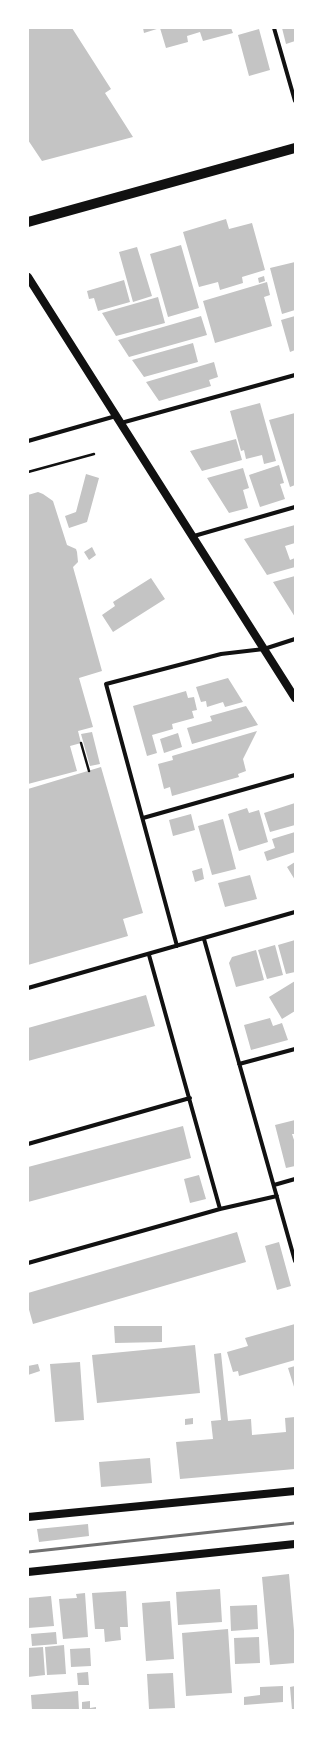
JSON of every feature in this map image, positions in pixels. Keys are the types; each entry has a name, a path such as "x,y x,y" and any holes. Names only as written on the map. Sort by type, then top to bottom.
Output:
{"main road":[{"path":"28,222 295,148"},
{"path":"28,277 194,536 295,698"},
{"path":"28,1517 295,1491"},
{"path":"28,1572 295,1544"}],"street":[{"path":"274,28 295,101"},
{"path":"121,424 295,375"},
{"path":"28,441 116,416"},
{"path":"194,536 295,507"},
{"path":"177,946 106,684 221,654 264,649 295,639"},
{"path":"143,818 295,776"},
{"path":"28,988 149,955 295,912"},
{"path":"204,938 295,1261"},
{"path":"149,955 220,1209"},
{"path":"240,1064 295,1049"},
{"path":"28,1144 190,1098"},
{"path":"274,1185 295,1179"},
{"path":"28,1263 220,1209 277,1196"}],"path":[{"path":"28,472 94,454"},
{"path":"81,743 89,771"}],"building":[{"path":"28,28 72,28 111,89 105,93 133,137 42,161 28,140"},
{"path":"143,28 160,28 144,33"},
{"path":"160,28 231,28 233,33 203,41 200,32 187,36 188,42 166,48"},
{"path":"282,28 295,28 295,41 286,44"},
{"path":"259,29 270,70 249,76 238,35"},
{"path":"226,219 229,229 252,223 265,270 242,277 243,283 220,290 218,282 199,287 183,232"},
{"path":"181,245 199,308 168,317 150,254"},
{"path":"137,247 152,296 133,302 119,252"},
{"path":"295,262 295,310 282,314 270,268"},
{"path":"264,276 265,281 259,283 258,278"},
{"path":"124,280 130,302 98,311 94,298 89,299 87,291"},
{"path":"267,282 270,295 264,297 272,326 215,343 203,301"},
{"path":"158,297 165,323 116,336 102,313"},
{"path":"201,316 207,335 129,357 118,340"},
{"path":"295,316 295,350 290,352 281,320"},
{"path":"193,343 198,362 144,377 132,360"},
{"path":"214,362 218,377 209,380 211,386 159,401 146,382"},
{"path":"260,403 276,461 264,464 262,455 246,459 244,450 241,451 230,411"},
{"path":"295,413 295,485 290,487 269,420"},
{"path":"236,439 242,460 202,471 190,451"},
{"path":"279,465 284,483 280,484 285,499 260,507 249,475"},
{"path":"243,468 249,488 243,490 248,508 229,513 207,478"},
{"path":"86,474 99,478 87,522 69,528 65,516 76,512"},
{"path":"38,492 53,501 67,545 76,549 78,562 73,567 102,671 79,678 93,727 78,731 81,743 70,746 77,771 28,784 28,495"},
{"path":"295,525 295,543 285,546 290,560 295,558 295,567 267,575 244,539"},
{"path":"92,547 96,555 89,560 84,552"},
{"path":"295,576 295,617 273,582"},
{"path":"151,578 165,599 113,632 102,615 115,606 113,602"},
{"path":"228,678 243,702 225,707 223,702 207,707 206,701 201,702 196,687"},
{"path":"186,691 188,698 194,697 197,710 192,711 194,718 172,724 173,729 152,735 157,753 147,756 133,706"},
{"path":"246,706 258,725 192,744 187,728 212,721 210,716"},
{"path":"257,731 243,759 246,771 238,774 239,777 172,796 170,787 164,789 158,764 173,760 172,756"},
{"path":"92,732 100,764 90,766 81,734"},
{"path":"178,733 182,747 164,753 160,739"},
{"path":"101,767 143,913 123,919 128,936 28,965 28,789"},
{"path":"295,803 295,825 270,832 264,813"},
{"path":"247,808 249,813 259,810 268,842 239,851 228,814"},
{"path":"191,814 195,830 173,836 169,820"},
{"path":"223,819 236,869 212,875 198,826"},
{"path":"295,832 295,852 267,861 264,852 275,848 272,839"},
{"path":"295,862 295,880 287,867"},
{"path":"202,868 204,879 195,882 192,871"},
{"path":"250,875 257,899 225,907 218,883"},
{"path":"295,940 295,972 286,974 278,945"},
{"path":"275,945 283,975 267,979 258,950"},
{"path":"256,950 264,980 236,987 229,963 232,957"},
{"path":"295,981 295,1011 282,1019 269,997"},
{"path":"146,995 155,1026 28,1061 28,1028"},
{"path":"270,1018 273,1026 282,1023 288,1040 251,1050 244,1025"},
{"path":"295,1120 295,1134 292,1134 295,1143 295,1166 286,1168 275,1125"},
{"path":"183,1126 191,1158 28,1202 28,1167"},
{"path":"199,1175 206,1199 190,1203 184,1179"},
{"path":"237,1232 246,1262 33,1324 28,1306 28,1293"},
{"path":"279,1242 291,1286 277,1290 265,1246"},
{"path":"295,1324 295,1360 239,1376 238,1371 233,1372 227,1352 248,1346 245,1338"},
{"path":"114,1326 162,1326 162,1342 115,1343"},
{"path":"195,1345 200,1393 97,1403 92,1355"},
{"path":"221,1353 228,1421 251,1419 252,1435 286,1432 285,1418 295,1417 295,1469 180,1479 176,1442 213,1439 211,1421 221,1420 214,1354"},
{"path":"80,1362 84,1420 55,1422 50,1364"},
{"path":"38,1364 40,1371 28,1375 28,1366"},
{"path":"295,1366 295,1390 288,1368"},
{"path":"193,1418 193,1424 185,1425 185,1419"},
{"path":"150,1458 152,1483 101,1487 99,1462"},
{"path":"88,1524 89,1536 39,1542 37,1529"},
{"path":"289,1574 295,1642 295,1663 270,1665 262,1577"},
{"path":"220,1589 222,1622 178,1625 176,1592"},
{"path":"126,1591 128,1627 120,1627 121,1640 105,1642 104,1629 95,1629 92,1593"},
{"path":"85,1593 88,1637 63,1639 59,1599 77,1598 76,1594"},
{"path":"51,1596 54,1626 28,1628 28,1598"},
{"path":"170,1601 174,1659 146,1661 142,1603"},
{"path":"257,1605 258,1629 231,1631 230,1606"},
{"path":"228,1629 232,1693 186,1696 182,1633"},
{"path":"56,1632 57,1644 32,1646 31,1634"},
{"path":"259,1637 260,1663 235,1664 234,1638"},
{"path":"64,1645 66,1674 47,1675 45,1647"},
{"path":"43,1647 45,1675 28,1677 28,1648"},
{"path":"90,1648 91,1666 71,1667 70,1649"},
{"path":"88,1672 89,1685 78,1685 77,1673"},
{"path":"173,1673 175,1708 149,1709 147,1674"},
{"path":"283,1686 283,1702 244,1705 244,1697 260,1695 260,1687"},
{"path":"295,1686 295,1710 292,1710 290,1687"},
{"path":"78,1691 79,1710 32,1710 31,1695"},
{"path":"90,1701 90,1708 96,1707 96,1710 82,1710 82,1702"}],"railway":[{"path":"28,1552 295,1523"}]}
